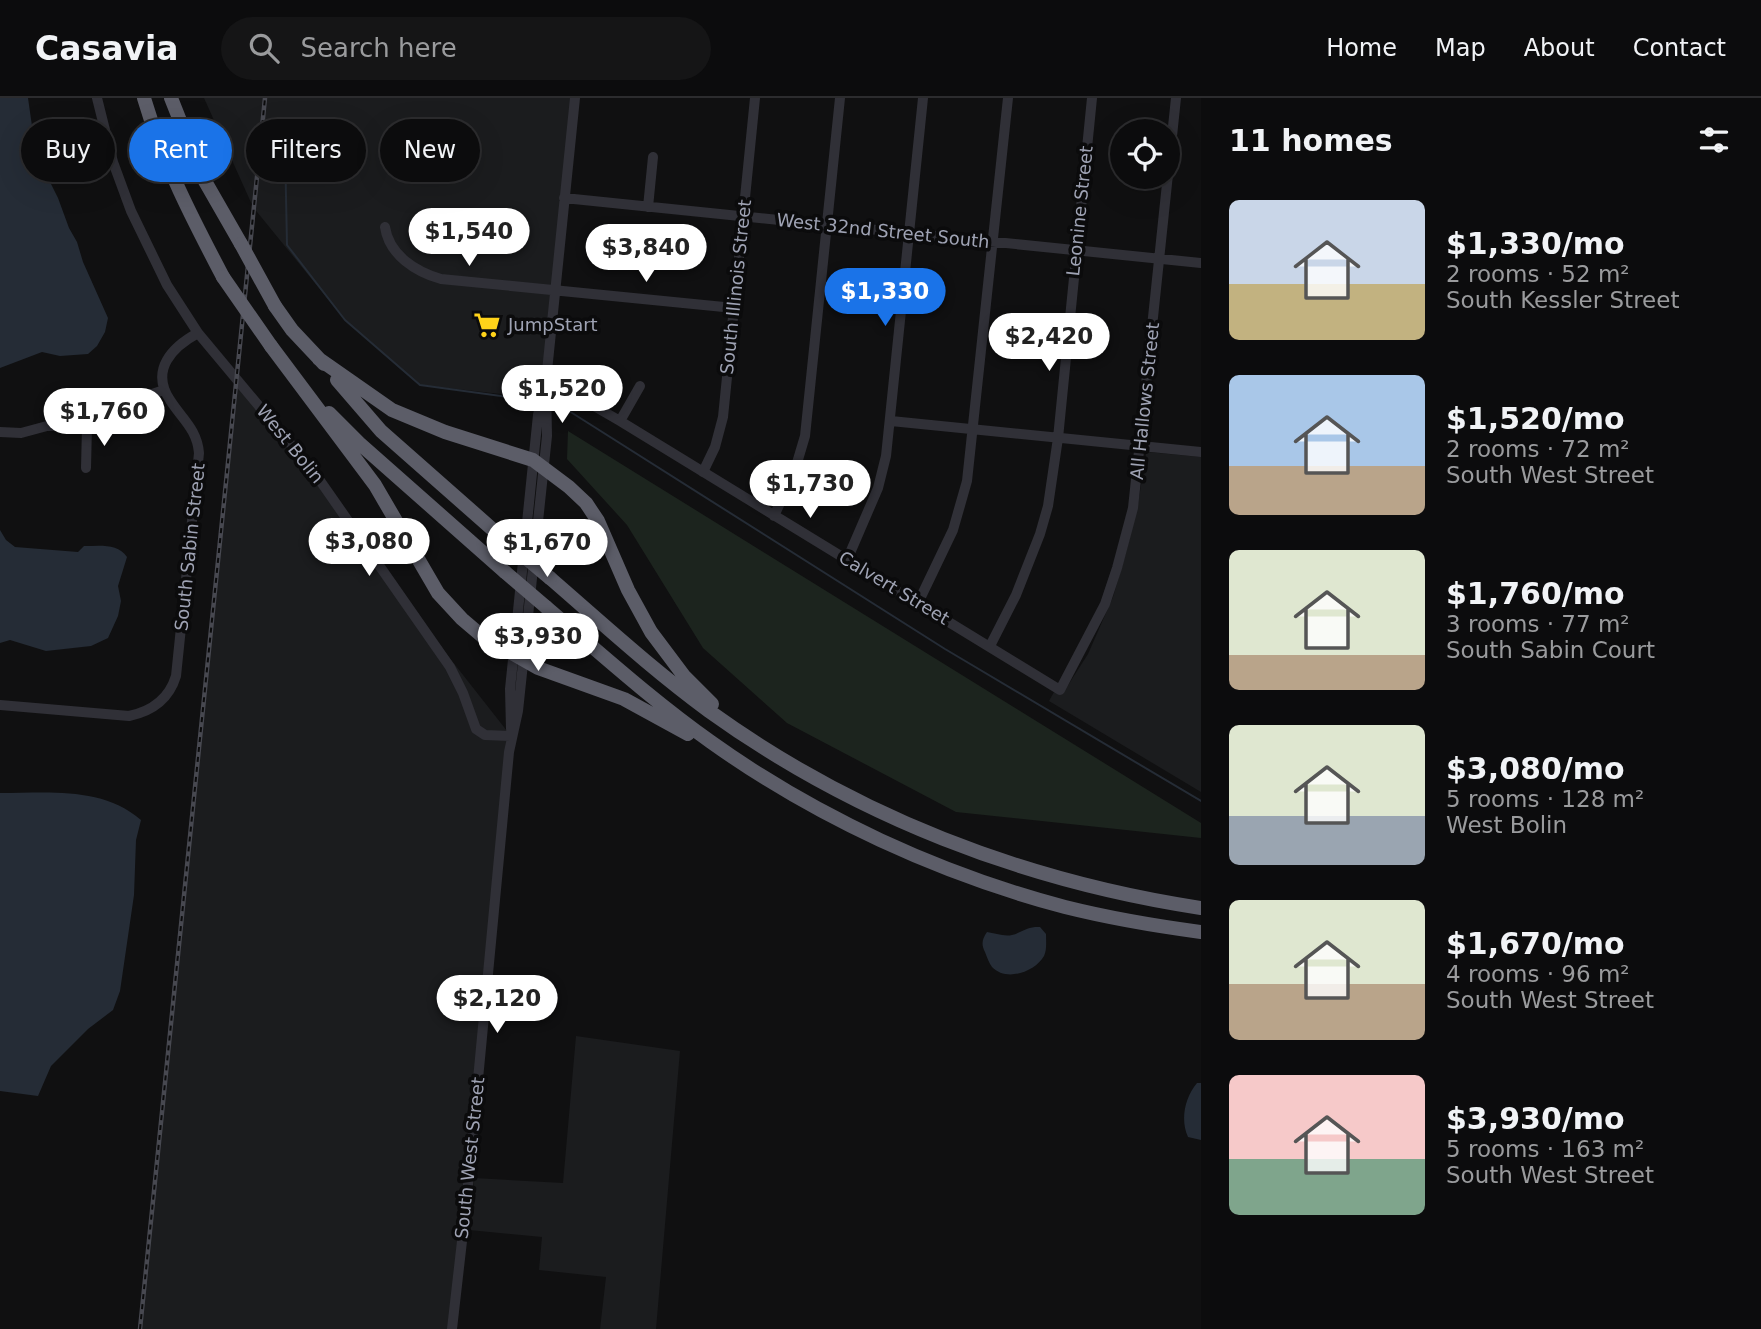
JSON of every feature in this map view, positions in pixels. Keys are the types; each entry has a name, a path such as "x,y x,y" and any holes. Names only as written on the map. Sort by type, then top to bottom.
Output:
{"highway":[{"path":"144,98 177,184 223,277 381,493 438,593 482,636 538,668 643,709 732,762 842,821 913,853 987,882 1067,907 1201,932"},
{"path":"171,98 201,176 275,306 292,330 381,432 669,681 804,773 900,822 965,848 1064,880 1107,891 1201,908"},
{"path":"319,359 378,402 400,414 538,464 578,495 598,521 637,610 672,660 709,701 761,746"},
{"path":"296,379 359,443 546,607 693,729 783,789"}],"street":[{"path":"0,432 22,433 47,426 87,426 122,404 164,390 164,368 168,356 178,345 198,333 167,285 131,211 113,162 97,98"},
{"name":"South West Street","path":"452,1329 511,736 509,711 519,656 538,464 547,436 546,381 575,98"},
{"name":"South Illinois Street","path":"703,472 722,424 755,98"},
{"path":"774,516 792,479 804,443 840,98"},
{"path":"846,560 878,488 886,456 923,98"},
{"path":"918,603 957,518 967,481 975,430 1008,98"},
{"name":"Leonine Street","path":"990,646 1016,595 1040,534 1048,504 1058,438 1092,98"},
{"name":"All Hallows Street","path":"1060,690 1098,620 1118,568 1133,508 1177,98"},
{"path":"648,207 653,157"},
{"name":"West 32nd Street South","path":"564,198 1201,263"},
{"path":"384,227 391,246 423,274 457,282 734,308"},
{"name":"West Bolin","path":"198,333 314,472 450,667 476,729 485,735 511,736"},
{"name":"Calvert Street","path":"546,381 556,384 620,421 1060,690"},
{"path":"620,421 640,386"},
{"name":"South Sabin Street","path":"0,705 129,716 149,710 170,692 177,676 199,453 196,437 189,423 164,390"},
{"path":"891,421 1201,452"},
{"path":"86,468 87,426"}],"shaded area":[{"path":"0,98 28,98 31,119 21,119 21,182 50,182 108,318 105,332 97,346 88,354 60,356 42,352 0,368"},
{"path":"204,98 576,98 546,399 420,385 405,373 345,320 253,207 232,160 232,119 213,119"},
{"path":"237,373 390,582 511,736 453,1329 140,1329"},
{"path":"568,431 1201,823 1201,838 956,812 787,723 703,648 627,525 567,459"},
{"path":"1148,452 1201,457 1201,792 1049,701 1054,692 1065,690 1088,654 1113,597 1138,504"},
{"path":"0,530 6,540 15,547 78,552 84,546 114,547 127,557 118,586 121,601 118,616 108,638 91,646 46,651 10,640 0,643"},
{"path":"0,793 55,793 92,797 109,801 141,820 136,840 134,895 120,991 113,1010 88,1029 51,1066 38,1096 0,1091"},
{"path":"1040,927 1046,934 1046,951 1040,962 1020,973 1012,974 1005,974 992,967 983,944 987,932 1009,935"},
{"path":"576,1036 680,1051 656,1329 600,1329 606,1277 539,1270 542,1237 469,1230 474,1178 563,1183"},
{"path":"1197,1083 1201,1083 1201,1140 1188,1137 1184,1123 1187,1102"}],"waterway":[{"path":"286,182 287,245 345,320 420,385 530,400"},
{"path":"558,404 945,649 1201,801"}],"railway":[{"path":"140,1329 265,98"}],"place":[{"name":"JumpStart","path":"487,325"}]}
